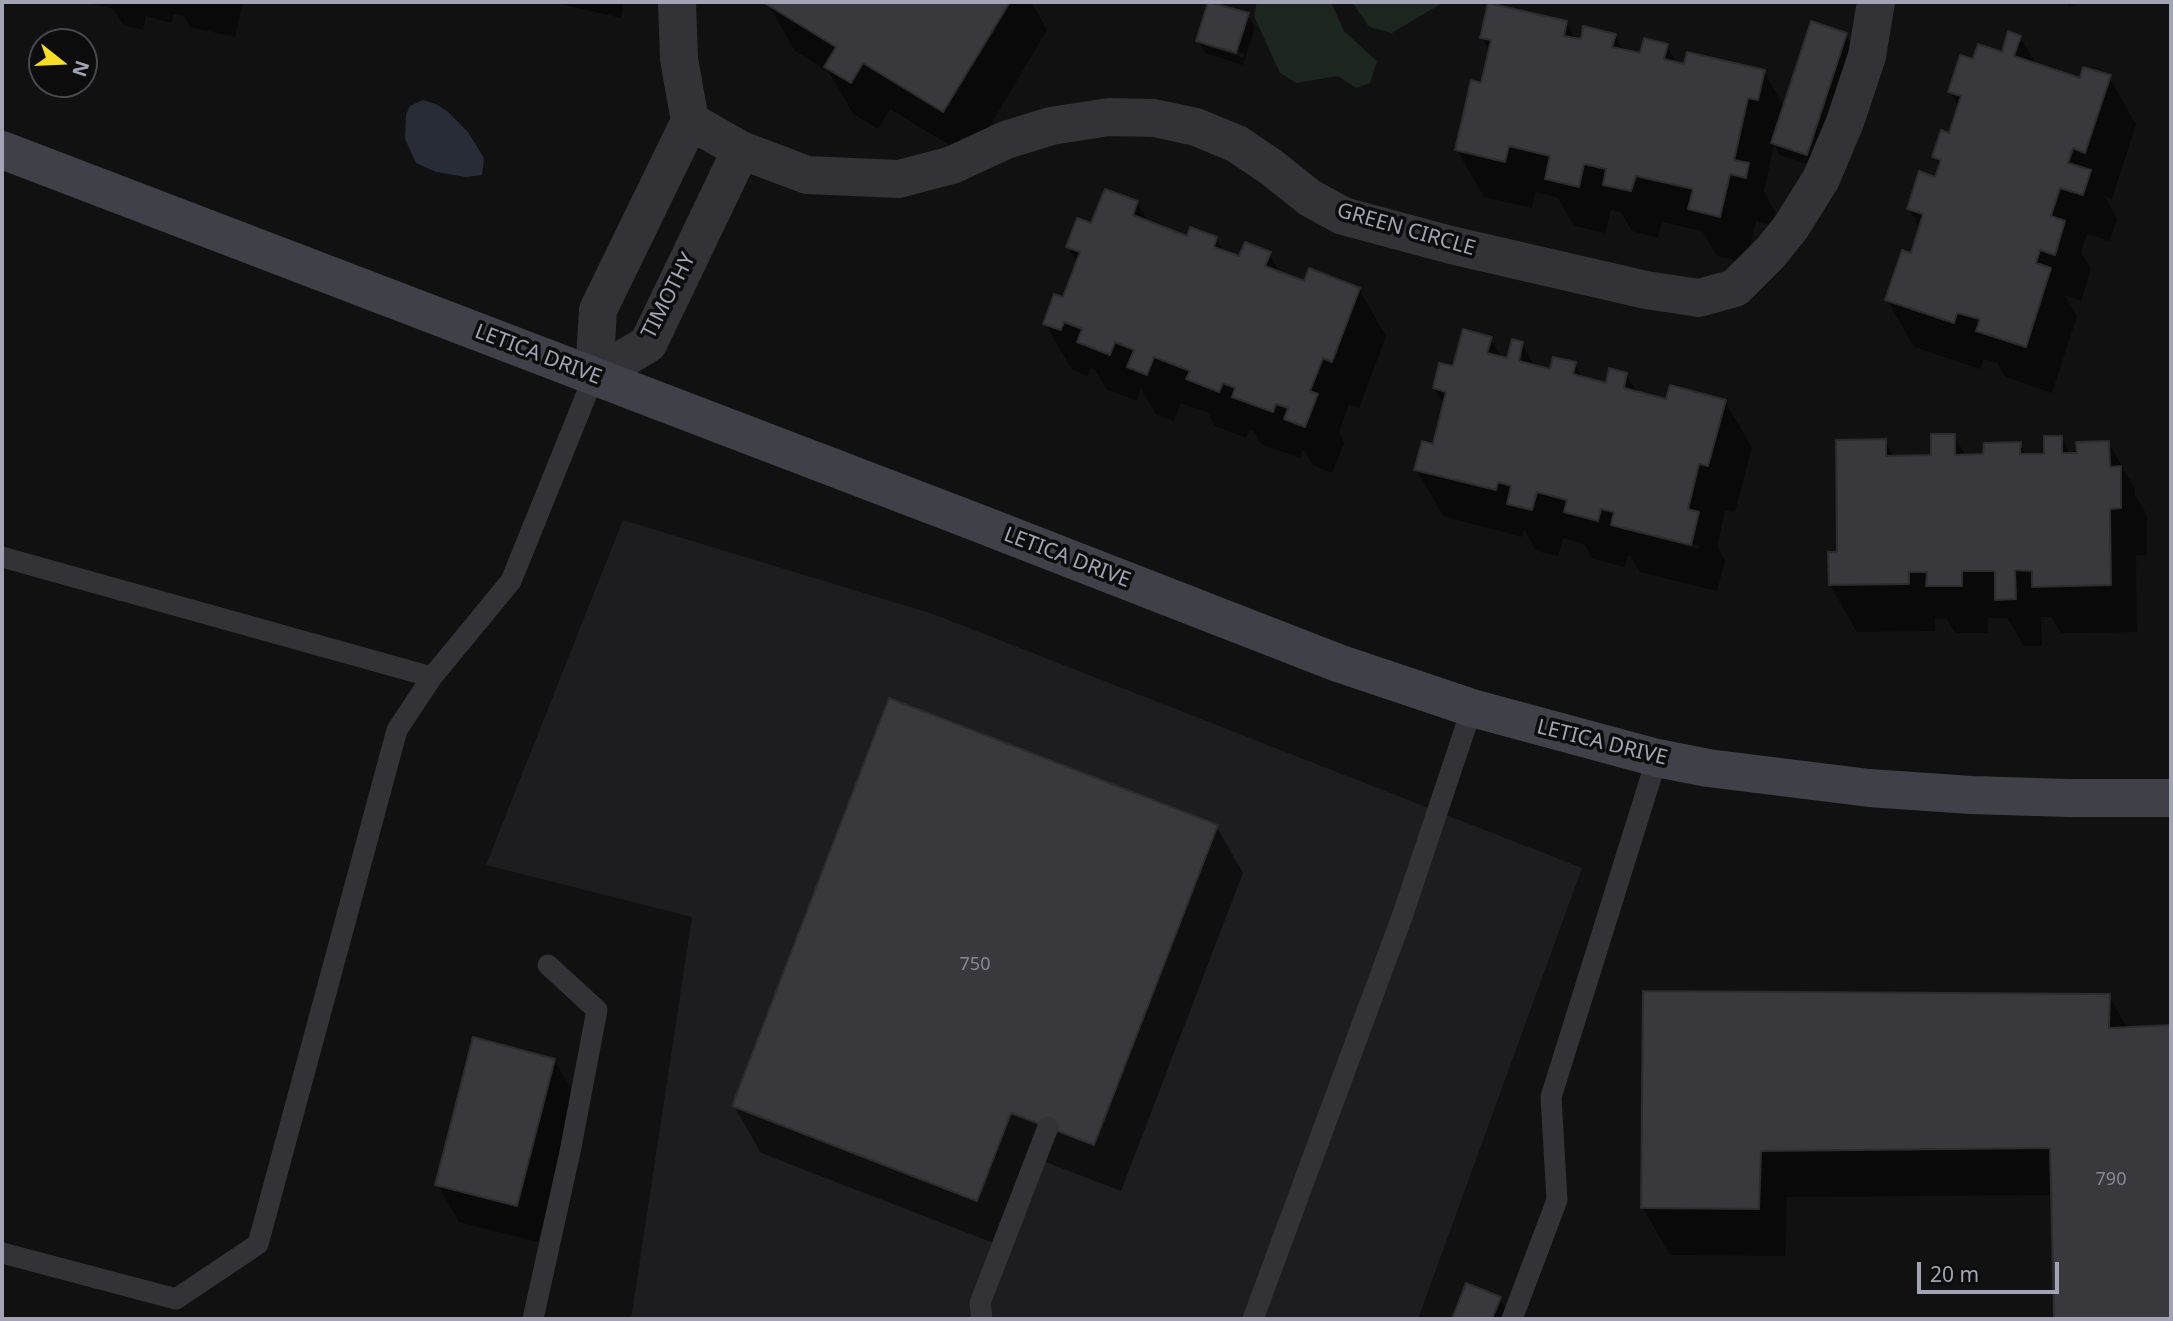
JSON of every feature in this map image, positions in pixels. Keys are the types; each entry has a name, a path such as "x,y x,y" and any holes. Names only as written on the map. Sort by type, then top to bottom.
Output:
{"street":[{"path":"594,376 598,310 690,121 679,59 677,2"},
{"name":"GREEN CIRCLE","path":"741,150 807,175 899,178 952,165 1006,140 1051,126 1109,117 1154,118 1196,127 1237,144 1272,167 1310,198 1343,216 1451,245 1646,289 1699,298 1735,288 1771,252 1791,227 1821,179 1845,122 1867,56 1876,2"},
{"path":"690,121 741,150"},
{"name":"LETICA DRIVE","path":"2,150 1338,663 1472,708 1657,758 1708,768 1869,788 1971,795 2171,798"},
{"name":"TIMOTHY","path":"594,376 648,344 741,150"}],"lane":[{"path":"2,1253 176,1299 258,1244 397,730 432,677 511,581 594,376"},
{"path":"2,557 432,677"},
{"path":"1253,1319 1403,914 1472,708"},
{"path":"1513,1319 1557,1200 1551,1097 1657,758"},
{"path":"533,1319 570,1152 597,1010 548,965"},
{"path":"982,1319 980,1303 1048,1127"}],"shaded area":[{"path":"1257,2 1331,2 1344,31 1377,61 1370,83 1356,88 1338,76 1296,83 1280,73 1254,16"},
{"path":"1352,2 1444,2 1392,33 1369,27"},
{"path":"423,100 447,111 468,132 484,158 482,175 466,177 436,172 416,163 405,139 406,115 410,106"},
{"path":"623,520 933,614 1582,868 1418,1319 631,1319 692,917 486,865"}],"building":[{"path":"1010,2 943,112 863,63 851,83 824,67 836,47 766,4"},
{"path":"1208,2 1249,13 1236,53 1196,41"},
{"path":"1488,3 1567,21 1564,36 1581,39 1583,26 1616,34 1612,47 1640,53 1644,38 1668,44 1664,59 1684,64 1687,52 1765,70 1758,100 1748,98 1734,160 1749,163 1746,178 1730,174 1720,217 1688,209 1693,189 1636,176 1631,191 1603,185 1606,169 1584,164 1579,187 1545,179 1550,156 1509,146 1505,162 1455,150 1471,80 1481,83 1491,40 1480,38"},
{"path":"1811,21 1847,33 1807,155 1771,143"},
{"path":"2008,31 2021,36 2014,56 2080,78 2083,67 2111,75 2085,153 2073,148 2068,163 2091,170 2083,195 2060,188 2051,216 2065,221 2055,255 2040,250 2036,263 2051,268 2026,347 1976,331 1980,319 1957,313 1954,323 1885,300 1902,250 1911,253 1923,214 1907,209 1919,171 1935,177 1941,160 1932,157 1941,130 1949,133 1961,96 1948,92 1960,55 1973,59 1978,44 2002,52"},
{"path":"1105,189 1138,201 1133,215 1187,236 1190,227 1217,237 1214,247 1239,256 1245,242 1271,252 1265,266 1304,281 1309,268 1360,288 1332,362 1323,358 1310,391 1318,394 1305,427 1284,419 1288,408 1276,404 1273,412 1232,397 1235,388 1223,383 1219,392 1186,379 1190,371 1154,357 1147,375 1127,367 1134,350 1115,342 1110,355 1077,342 1082,329 1064,322 1061,330 1043,324 1054,294 1063,297 1080,252 1066,247 1077,218 1091,223"},
{"path":"1463,329 1492,337 1487,353 1507,358 1512,339 1523,342 1519,361 1550,369 1553,357 1576,362 1573,374 1606,383 1609,368 1627,373 1624,388 1666,399 1670,385 1726,400 1708,466 1699,464 1688,509 1699,512 1691,545 1611,525 1614,512 1601,509 1598,521 1564,512 1567,500 1537,492 1532,510 1507,504 1511,486 1498,482 1496,490 1414,470 1422,441 1433,444 1446,392 1433,388 1439,363 1453,366"},
{"path":"1931,434 1955,434 1955,455 1983,454 1984,443 2021,442 2020,454 2044,454 2044,436 2062,436 2062,453 2077,453 2076,442 2109,441 2110,467 2121,466 2121,508 2110,509 2111,585 2032,587 2032,571 2015,570 2016,599 1995,600 1995,571 1962,571 1962,586 1926,586 1927,572 1909,572 1909,584 1829,585 1828,552 1837,552 1836,440 1886,439 1886,456 1931,455"},
{"path":"889,698 1218,825 1094,1145 1011,1113 977,1201 732,1106"},
{"path":"1643,991 2110,994 2109,1028 2171,1025 2171,1319 2054,1319 2050,1148 1761,1151 1759,1209 1641,1208"},
{"path":"473,1037 555,1059 517,1206 435,1185"},
{"path":"1466,1283 1501,1297 1492,1319 1452,1319"}]}
